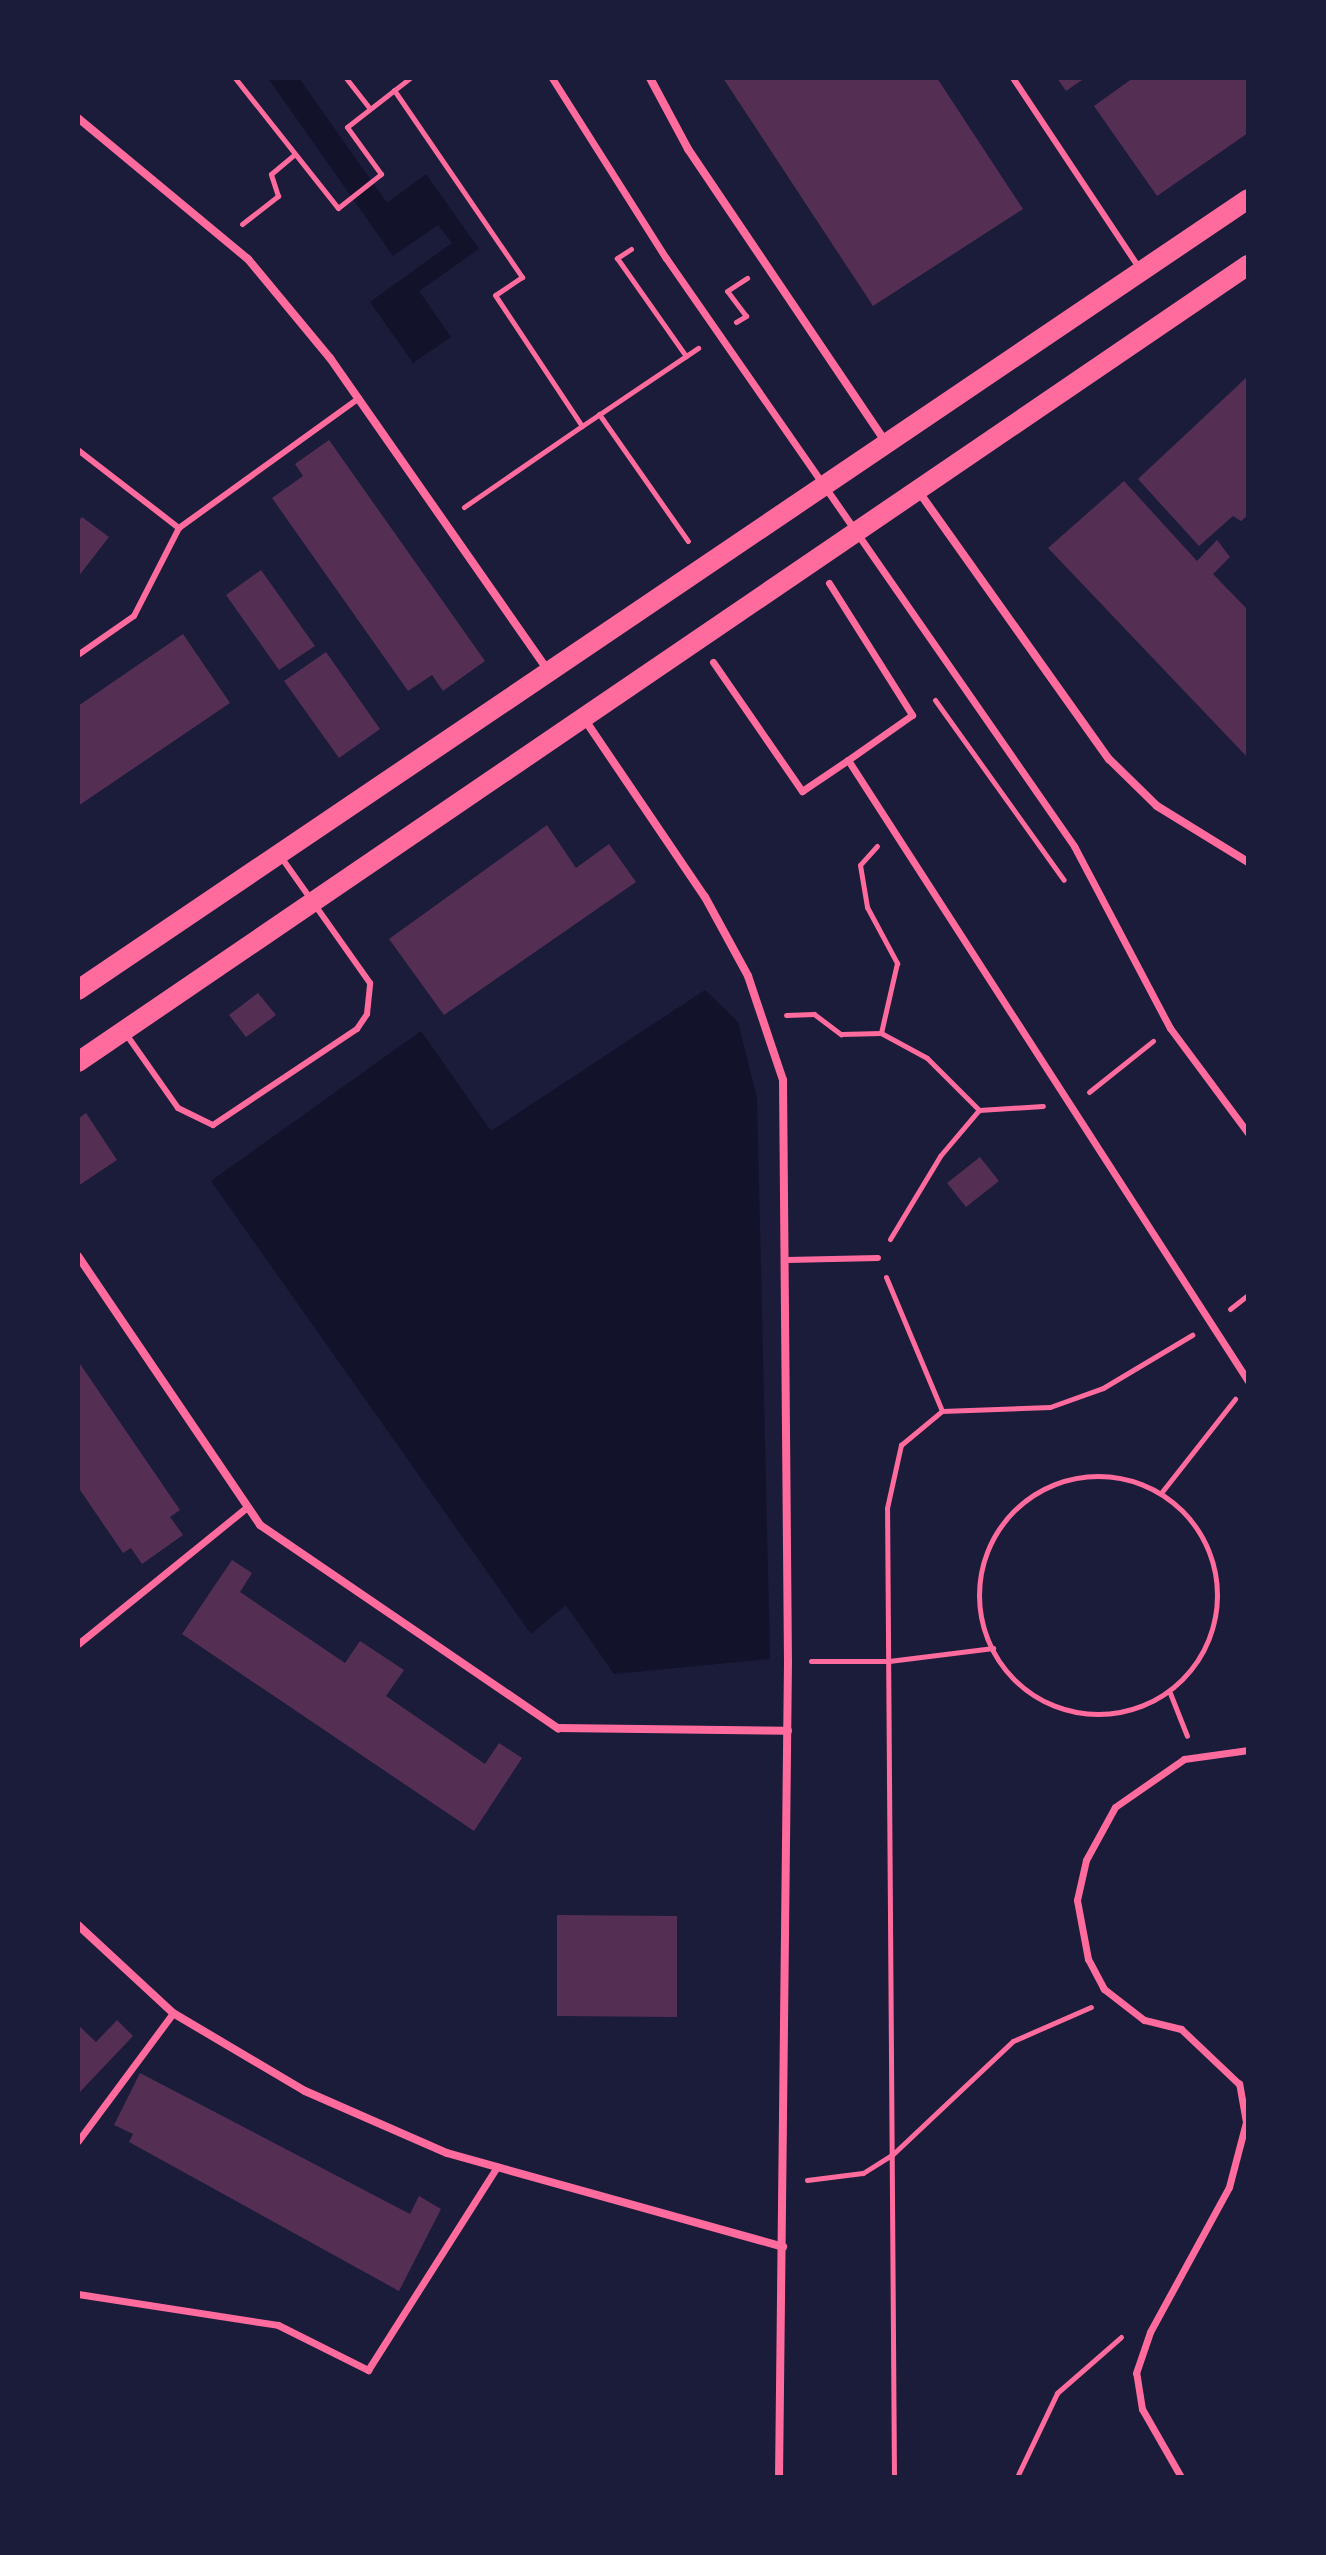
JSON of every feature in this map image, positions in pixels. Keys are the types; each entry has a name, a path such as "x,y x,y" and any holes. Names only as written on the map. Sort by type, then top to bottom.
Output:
{"main road":[{"path":"78,990 1248,199"},
{"path":"78,1062 1248,265"}],"street":[{"path":"552,78 666,258 1074,846 1170,1028 1248,1133"},
{"path":"650,78 766,265 887,444"},
{"path":"78,118 228,240 359,398 549,672"},
{"path":"918,491 1109,759 1157,806 1248,862"},
{"path":"713,662 802,791 848,760 912,715 829,583"},
{"path":"583,718 705,897 761,1015 783,1080 787,1260 788,1731 779,2477"},
{"path":"848,760 1072,1105 1208,1326 1248,1381"},
{"path":"78,1256 260,1525 558,1728 788,1731"},
{"path":"78,1644 247,1507"},
{"path":"1181,2477 1142,2409 1136,2373 1165,2307 1229,2187 1246,2122 1242,2097 1239,2084 1181,2029 1144,2020 1113,1996 1081,1934 1077,1900 1086,1860 1115,1807 1156,1772 1196,1757 1248,1750"},
{"path":"78,1925 173,2013 305,2091 447,2153 783,2247"},
{"path":"78,2141 173,2013"},
{"path":"78,2294 278,2325 368,2370 497,2167"}],"lane":[{"path":"1013,78 1141,271"},
{"path":"78,655 134,616 179,528 359,398"},
{"path":"78,450 179,528"},
{"path":"123,1031 188,1117 224,1123 357,1029 367,1014 370,983 280,854"},
{"path":"787,1260 878,1258"}],"path":[{"path":"235,78 338,208 381,174 347,127 410,78"},
{"path":"346,78 370,109"},
{"path":"394,90 522,277 495,295 582,426"},
{"path":"228,240 278,196 271,174 295,154"},
{"path":"617,258 686,356"},
{"path":"722,332 746,316 727,291 766,265"},
{"path":"444,520 710,340"},
{"path":"599,414 688,541"},
{"path":"912,715 934,699 1061,883 1085,866"},
{"path":"881,1033 897,963 867,907 860,865 892,828"},
{"path":"761,1015 814,1014 841,1034 881,1033 927,1058 979,1110"},
{"path":"942,1411 878,1258 940,1156 979,1110 1072,1105 1170,1028"},
{"path":"894,2477 887,1508 901,1445 942,1411 1050,1407 1103,1388 1208,1326 1248,1295"},
{"path":"1161,1493 1238,1395"},
{"path":"1117,1476 1161,1493 1195,1525 1215,1567 1217,1614 1201,1659 1170,1693 1127,1712 1080,1714 1036,1698 993,1648 982,1624 979,1577 995,1533 1027,1498 1070,1478 1117,1476"},
{"path":"788,1661 889,1661 993,1648"},
{"path":"1170,1693 1196,1757"},
{"path":"783,2183 863,2173 892,2155 1013,2041 1113,1996"},
{"path":"1017,2477 1057,2393 1090,2358 1165,2307"}],"shaded area":[{"path":"268,78 299,78 387,203 426,174 479,249 419,291 451,337 413,363 370,302 452,243 438,225 393,256"},
{"path":"705,990 738,1022 757,1098 770,1659 614,1674 566,1605 531,1634 211,1181 421,1031 491,1131"}],"building":[{"path":"723,78 937,78 1023,209 873,306"},
{"path":"1057,78 1085,78 1066,91"},
{"path":"1133,78 1248,78 1248,133 1157,196 1094,106"},
{"path":"1248,376 1248,515 1241,521 1233,516 1199,546 1138,479"},
{"path":"329,440 485,661 443,691 432,675 408,691 272,498 303,476 295,464"},
{"path":"1124,481 1197,561 1217,540 1230,557 1213,574 1248,610 1248,758 1048,548"},
{"path":"82,517 109,537 78,577 78,522"},
{"path":"261,570 315,646 279,670 226,595"},
{"path":"183,634 230,703 78,806 78,706"},
{"path":"326,652 380,729 339,758 284,681"},
{"path":"547,825 576,868 609,844 636,882 444,1015 389,939"},
{"path":"258,993 276,1015 246,1037 229,1015"},
{"path":"86,1113 117,1160 78,1186 78,1119"},
{"path":"980,1157 999,1181 966,1207 947,1183"},
{"path":"78,1361 180,1510 170,1517 183,1535 142,1564 131,1548 123,1553 78,1487"},
{"path":"232,1560 252,1573 240,1592 345,1663 360,1641 404,1670 386,1696 485,1764 499,1743 522,1758 474,1831 182,1634"},
{"path":"557,1915 677,1916 677,2017 557,2016"},
{"path":"117,2020 133,2036 78,2094 78,2025 96,2042"},
{"path":"140,2073 410,2214 419,2196 441,2209 399,2291 129,2142 133,2134 114,2125"}]}
